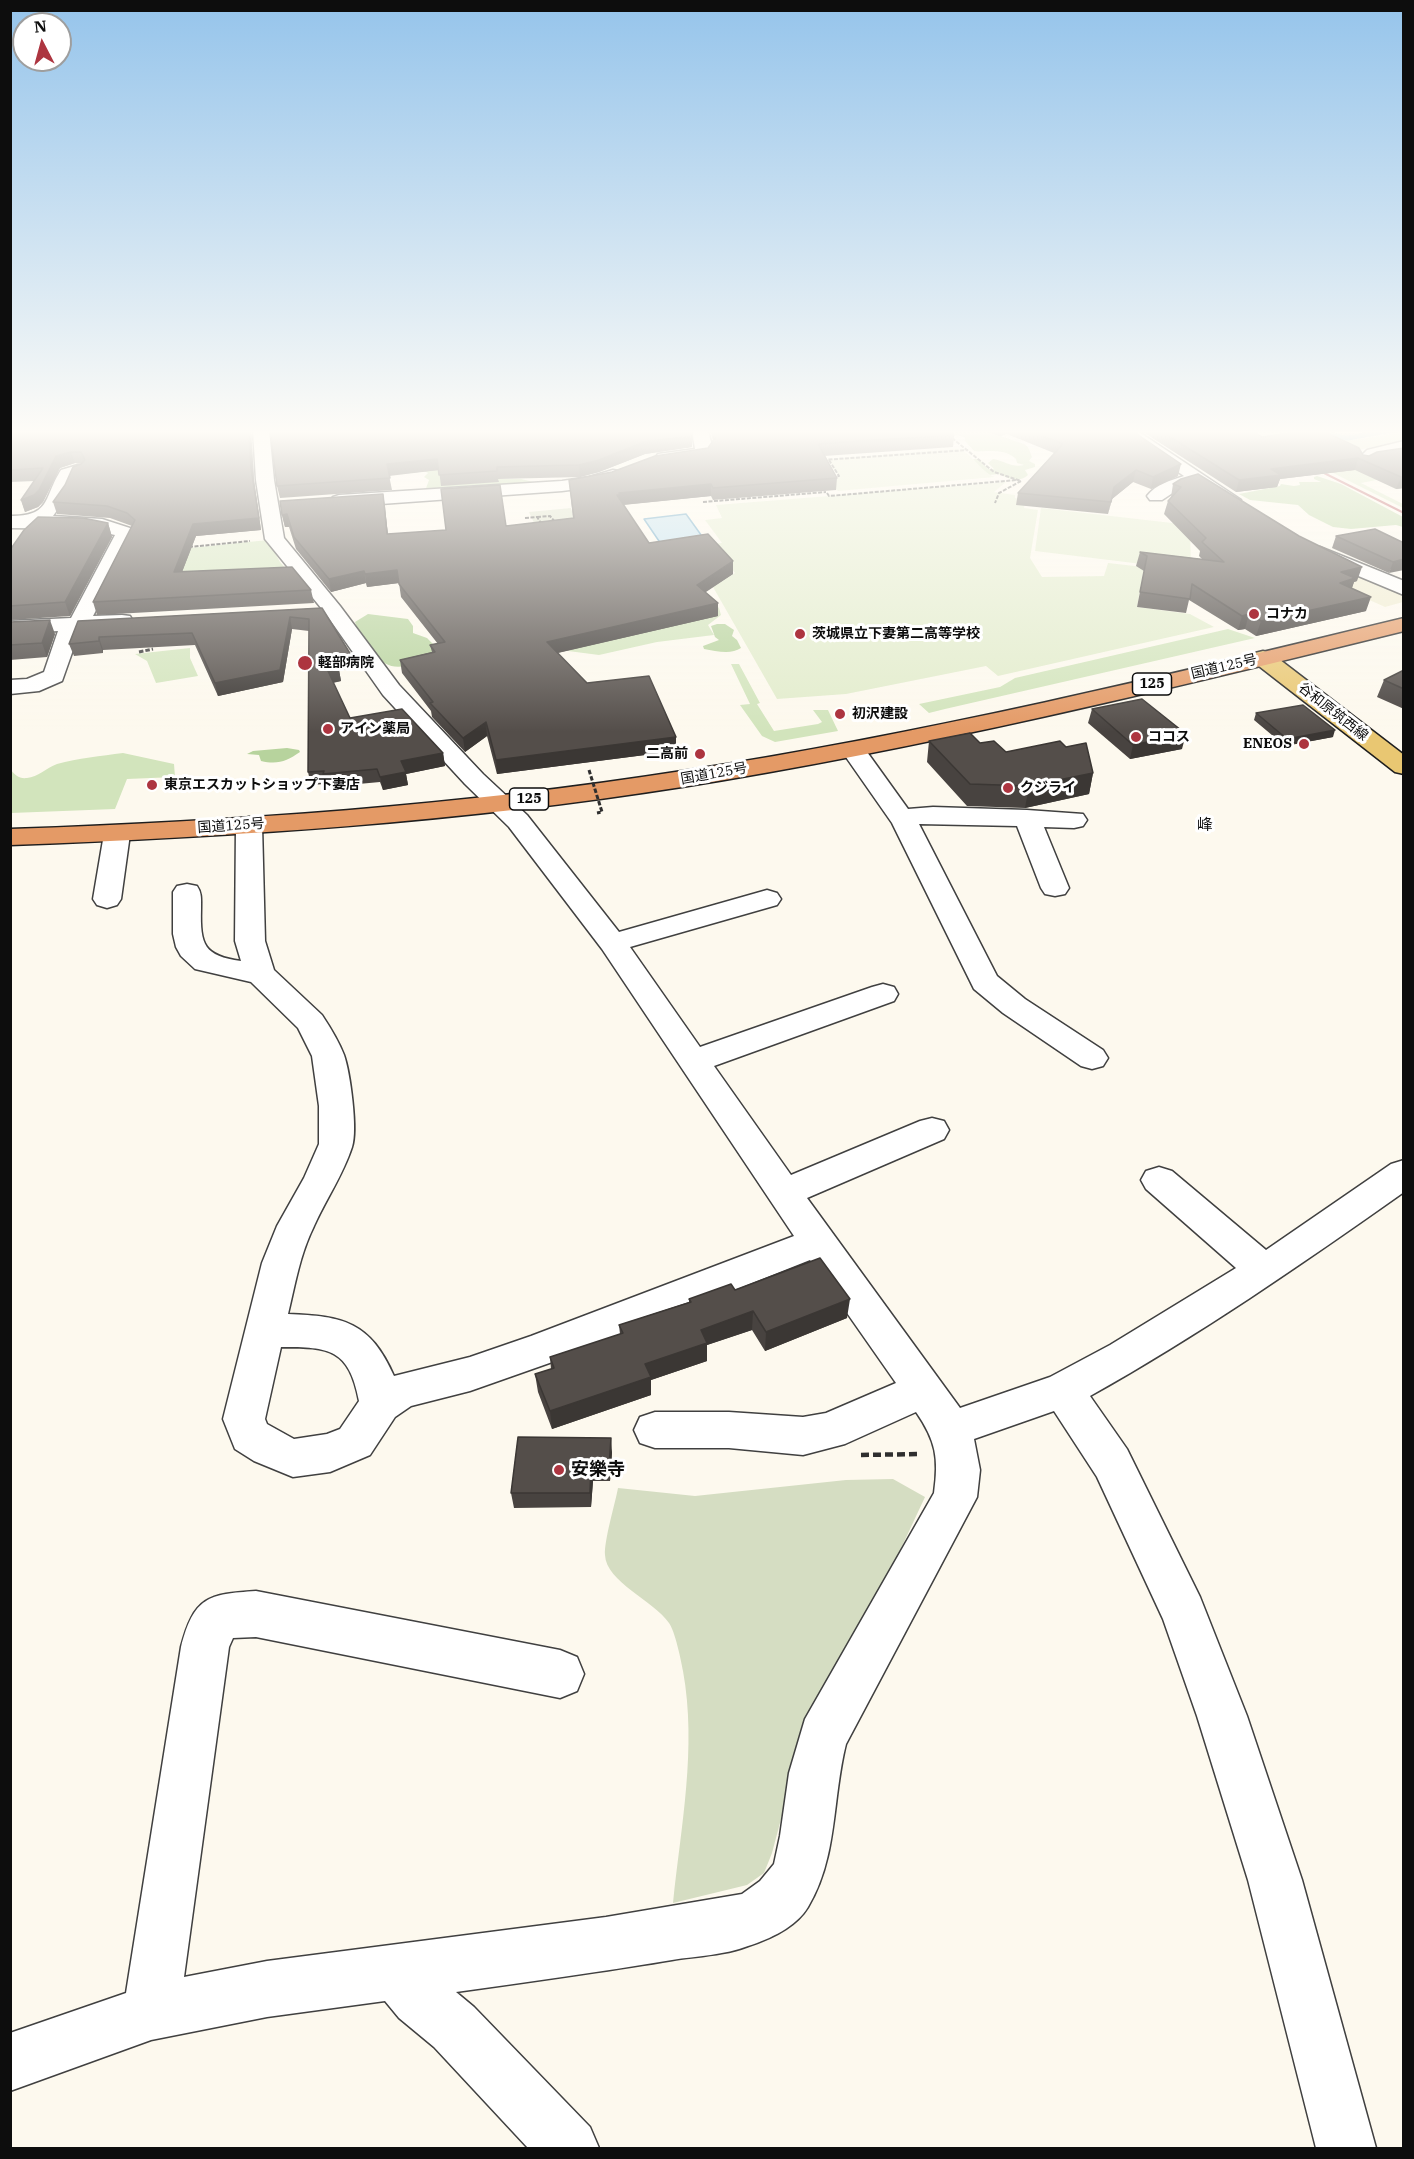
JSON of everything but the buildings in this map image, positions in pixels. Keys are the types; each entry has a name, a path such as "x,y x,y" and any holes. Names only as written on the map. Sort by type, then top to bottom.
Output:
{"highway":[{"name":"国道125号","path":"10,837 117,834 417,813 680,780 853,750 1042,710 1404,624"}],"main road":[{"name":"谷和原筑西線","path":"1263,658 1404,767"}],"street":[{"path":"10,687 31,686 54,676 75,623 126,533 123,531"},
{"path":"10,2062 152,2012 267,1989 606,1944 746,1920 765,1911 782,1896 799,1871 809,1815 813,1775 824,1737 955,1497 959,1470 951,1429 818,1242 612,943 518,820 391,690 323,611 275,538 276,531"},
{"path":"1302,543 1339,562 1404,589"},
{"path":"10,628 145,620"},
{"path":"853,750 902,817 985,982 1014,1006 1092,1058"},
{"path":"902,817 933,815 1074,819"},
{"path":"1027,818 1055,888"},
{"path":"249,825 250,941 260,974 311,1022 328,1056 336,1106 336,1144 321,1180 295,1226 281,1263 244,1419 250,1436 292,1458 330,1453 356,1442 380,1404 400,1391 470,1374 818,1242"},
{"path":"107,899 117,834"},
{"path":"188,892 186,929 189,947 199,959 219,968 260,974"},
{"path":"612,943 766,899"},
{"path":"693,1061 883,994"},
{"path":"784,1193 932,1130"},
{"path":"951,1429 1064,1390 1124,1357 1264,1270 1404,1173"},
{"path":"1159,1180 1264,1270"},
{"path":"265,1331 322,1332 345,1339 361,1349 377,1384 380,1404"},
{"path":"655,1430 729,1430 803,1436 830,1431 923,1390"},
{"path":"1064,1390 1112,1463 1184,1613 1222,1716 1275,1880 1346,2148"},
{"path":"152,2012 205,1647 209,1631 222,1616 256,1614 560,1674"},
{"path":"398,1973 419,1998 454,2027 569,2148"}],"path":[{"path":"185,548 275,538"},
{"path":"139,652 153,649"},
{"path":"589,770 602,812 597,813"}],"shaded area":[{"path":"1353,572 1403,592 1403,602 1385,607 1325,580"}],"green space":[{"path":"713,531 1035,531 1030,558 1042,577 1104,576 1108,563 1144,567 1137,607 1190,614 1214,627 998,676 986,666 846,694 777,699 713,587 735,573 712,544 722,543"},
{"path":"1038,531 1190,531 1191,570 1035,551"},
{"path":"268,540 280,562 293,577 172,572 180,549"},
{"path":"709,598 719,608 721,615 708,625 714,635 657,642 599,655 568,651"},
{"path":"368,614 408,619 413,626 413,633 427,638 439,650 412,664 396,667 388,665 379,660 371,651 356,626 355,622"},
{"path":"725,624 734,630 732,636 741,648 728,652 704,649 703,646 719,640 715,637 711,626"},
{"path":"1228,629 1255,638 929,713 919,704 1000,687 1015,678"},
{"path":"190,648 190,658 198,676 156,683 147,661 135,654"},
{"path":"731,664 739,664 760,703 757,704 774,731 818,724 822,722 813,710 828,710 838,731 775,742 762,736 740,705 750,704"},
{"path":"287,748 300,752 286,760 272,763 261,761 259,755 247,754 253,751"},
{"path":"123,753 174,764 175,777 127,779 115,809 11,813 11,770 22,778 27,778 57,764"},
{"path":"893,1479 925,1497 882,1589 798,1755 772,1853 764,1873 747,1885 673,1903 688,1758 687,1700 679,1653 669,1623 652,1606 621,1582 607,1565 606,1541 618,1488 695,1496 846,1480"}],"water":[{"path":"652,531 698,531 704,539 661,544"}],"place":[{"name":"コナカ","path":"1254,614"},
{"name":"茨城県立下妻第二高等学校","path":"800,634"},
{"name":"軽部病院","path":"305,663"},
{"name":"初沢建設","path":"840,714"},
{"name":"アイン薬局","path":"328,729"},
{"name":"ココス","path":"1136,737"},
{"name":"ENEOS","path":"1304,744"},
{"name":"二高前","path":"700,754"},
{"name":"東京エスカットショップ下妻店","path":"152,785"},
{"name":"クジライ","path":"1008,788"},
{"name":"安樂寺","path":"559,1470"}],"district":[{"name":"峰","path":"1205,825"}]}
